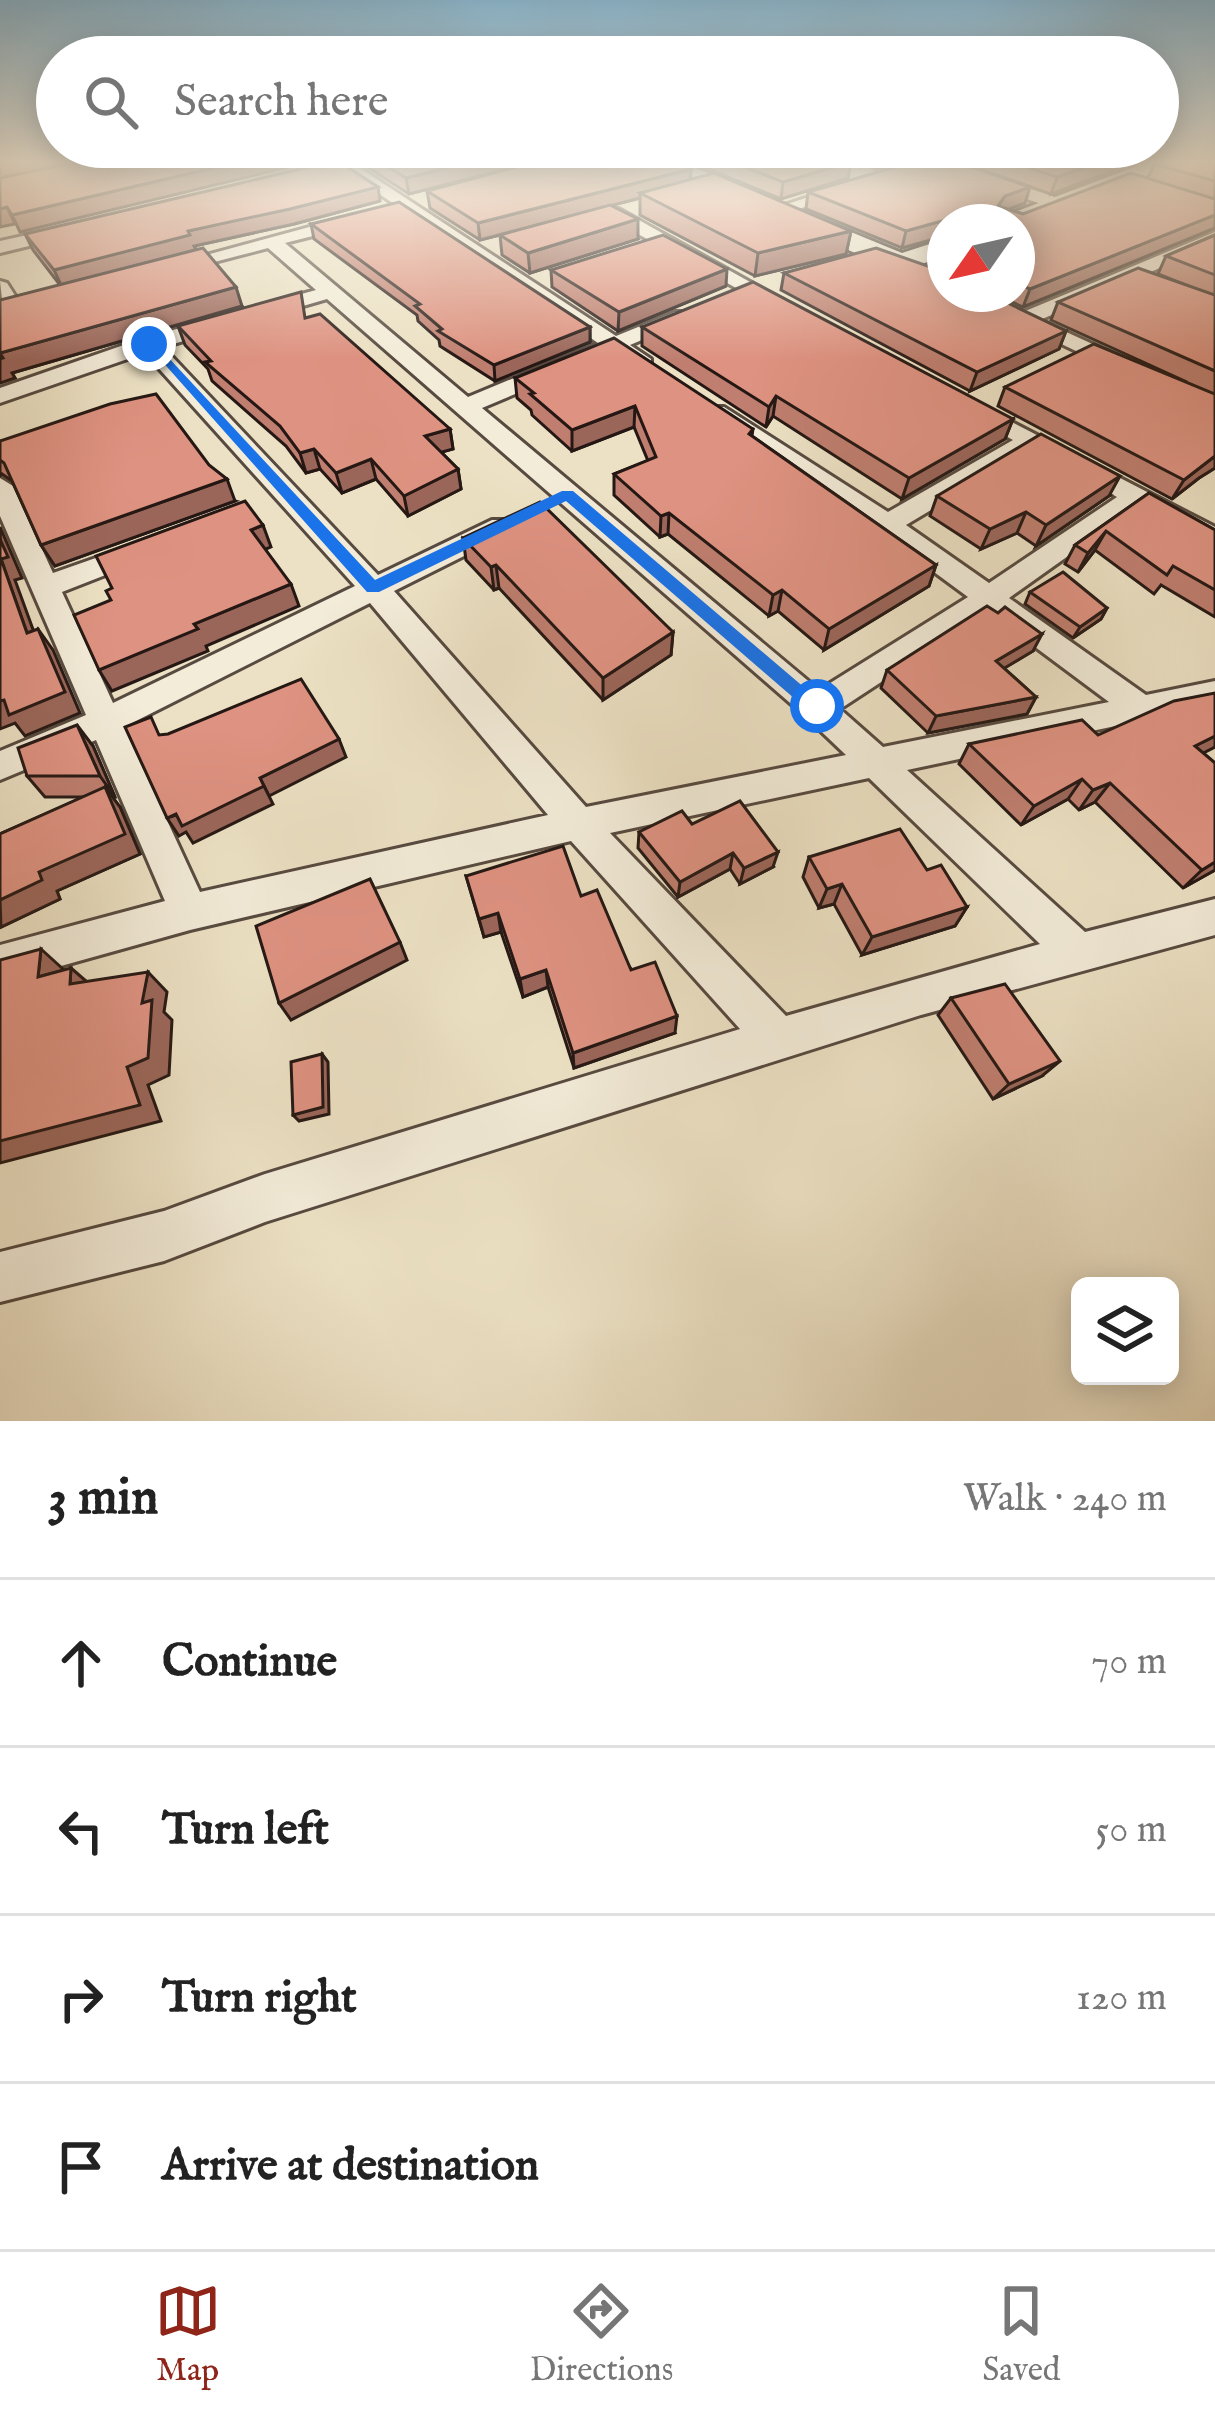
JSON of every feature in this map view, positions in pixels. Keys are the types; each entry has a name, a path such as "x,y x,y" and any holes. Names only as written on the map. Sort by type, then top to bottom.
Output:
{"street":[{"path":"0,248 84,227"},
{"path":"142,275 325,227"},
{"path":"456,227 536,282 611,343 887,524 1142,709"},
{"path":"631,227 732,296 810,320"},
{"path":"815,227 927,276"},
{"path":"1022,320 1215,237"},
{"path":"272,242 817,706 1077,952"},
{"path":"836,265 927,251"},
{"path":"1128,273 1150,282"},
{"path":"464,406 611,343 794,277"},
{"path":"0,287 16,308"},
{"path":"0,396 149,344 330,292"},
{"path":"1005,312 1077,354 1151,379"},
{"path":"149,344 274,500 373,588 578,824 777,1039"},
{"path":"968,400 1030,440 1214,536"},
{"path":"887,524 1030,440"},
{"path":"0,486 190,912"},
{"path":"0,766 106,721 568,494"},
{"path":"817,706 987,599 1136,496"},
{"path":"45,587 176,538"},
{"path":"0,964 190,912 578,824 1215,693"},
{"path":"0,1276 164,1236 265,1198 777,1039 1215,917"}],"building":[{"path":"53,227 205,227 54,270 25,234"},
{"path":"316,227 438,227 590,327 494,365 438,331 442,329 415,306 420,304"},
{"path":"528,227 611,227 528,253 500,235"},
{"path":"707,227 851,231 758,253"},
{"path":"1035,227 1184,227 1035,287"},
{"path":"663,235 727,269 619,312 551,270"},
{"path":"1215,235 1215,275 1166,256"},
{"path":"203,248 236,287 0,353 0,300"},
{"path":"876,248 927,266 927,312 1026,312 1066,331 977,372 784,273"},
{"path":"1138,268 1215,295 1215,371 1058,302"},
{"path":"753,282 1013,419 909,478 776,396 769,407 642,327"},
{"path":"301,292 305,318 320,314 450,429 425,436 458,469 404,496 371,459 336,473 314,449 300,453 280,426 205,362 211,361 178,326"},
{"path":"614,338 753,429 749,434 936,565 829,629 782,590 773,595 669,513 661,516 614,474 656,457 635,406 572,430 515,378"},
{"path":"1094,344 1215,394 1215,456 1184,480 1005,387"},
{"path":"156,394 209,465 227,479 41,545 0,460 0,441 110,404"},
{"path":"1041,434 1120,476 1046,525 1026,512 990,529 937,496"},
{"path":"1149,493 1215,530 1215,590 1173,566 1167,575 1106,531 1088,553 1075,545"},
{"path":"245,501 263,525 251,530 291,584 99,670 74,615 111,600 106,591 112,588 96,556"},
{"path":"540,502 673,632 603,678 496,565 491,567 463,538"},
{"path":"0,539 8,557 1,559 27,633 38,629 65,692 9,715 4,700 0,701"},
{"path":"1063,572 1107,608 1080,627 1030,592"},
{"path":"987,606 998,613 1005,607 1042,634 996,661 1036,697 936,716 887,670"},
{"path":"301,679 339,739 260,778 264,786 182,826 176,814 167,818 125,727 151,717 159,735 168,734"},
{"path":"1215,693 1215,736 1195,746 1215,763 1215,862 1202,870 1110,783 1093,790 1082,779 1034,806 969,744 1082,720 1098,735 1174,701"},
{"path":"77,725 100,776 27,776 18,748"},
{"path":"105,787 125,834 39,872 42,880 0,900 0,834"},
{"path":"740,801 778,852 744,868 733,853 680,882 639,832 682,811 692,824"},
{"path":"900,829 927,870 941,865 967,907 872,937 842,884 827,889 809,857"},
{"path":"563,846 581,896 597,890 631,970 655,962 677,1016 573,1053 546,970 520,979 498,913 479,919 466,876"},
{"path":"370,879 400,942 279,1003 256,926"},
{"path":"41,949 38,977 71,968 70,984 148,972 142,1003 152,1000 148,1058 127,1067 140,1105 0,1141 0,960"},
{"path":"1005,984 1060,1061 1009,1084 951,998"},
{"path":"322,1054 323,1107 293,1115 291,1062"}],"route":[{"path":"149,344 373,588 568,494 817,706"}]}
